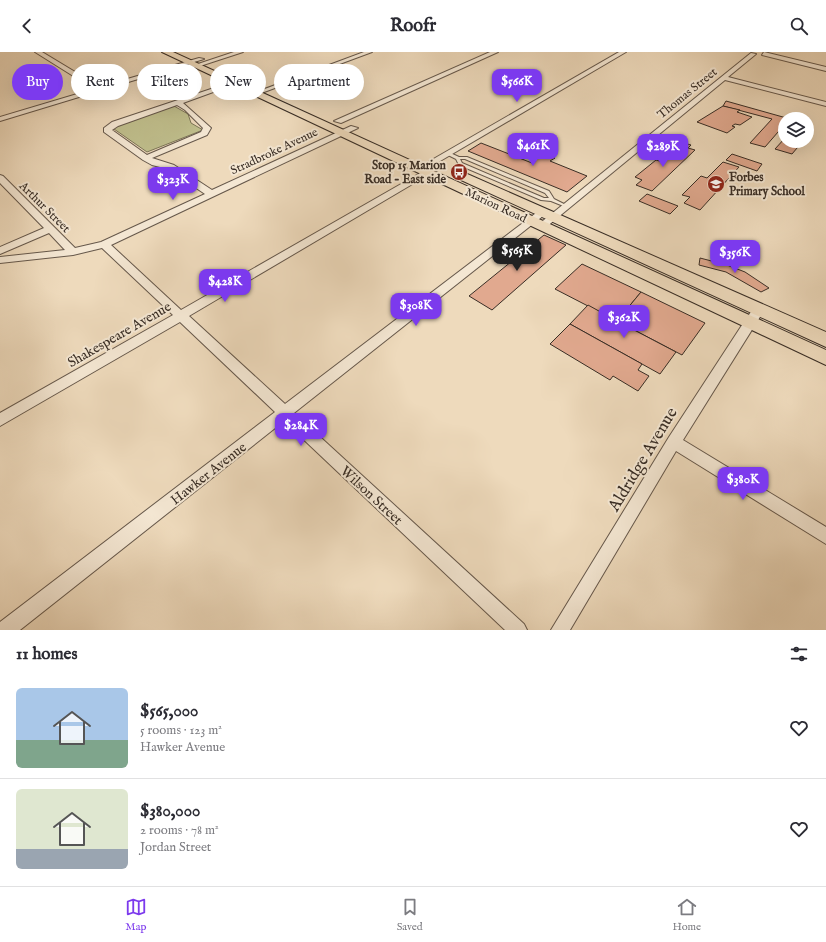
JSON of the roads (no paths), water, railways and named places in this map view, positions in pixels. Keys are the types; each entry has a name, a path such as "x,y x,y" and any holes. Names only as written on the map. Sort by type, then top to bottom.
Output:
{"main road":[{"name":"Marion Road","path":"166,52 210,66"},
{"name":"Marion Road","path":"185,52 210,70"},
{"name":"Marion Road","path":"267,89 354,128 429,168"},
{"name":"Marion Road","path":"266,99 343,134 429,168 754,316 826,358"},
{"name":"Marion Road","path":"754,316 826,340"}],"street":[{"path":"38,52 71,72"},
{"path":"129,81 240,52"},
{"path":"267,89 369,52"},
{"path":"338,121 495,52"},
{"name":"Shakespeare Avenue","path":"0,420 181,316 429,168 447,154 623,52"},
{"path":"751,53 763,53 826,69"},
{"name":"Thomas Street","path":"543,219 566,206 724,78 751,53"},
{"path":"724,78 826,104"},
{"path":"210,92 115,124 107,130 146,158 155,163 171,167 212,194"},
{"path":"0,119 71,97"},
{"path":"146,158 204,133 206,128 197,121 194,113 178,104"},
{"name":"Stradbroke Avenue","path":"0,260 73,252 104,244 354,128"},
{"name":"Arthur Street","path":"0,178 73,252"},
{"name":"Hawker Avenue","path":"5,630 285,414 543,219"},
{"path":"0,251 50,229"},
{"name":"Wilson Street","path":"104,244 518,630"},
{"name":"Aldridge Avenue","path":"560,630 674,442 754,316"},
{"path":"674,442 826,536"}],"lane":[{"path":"447,154 458,158 466,158 547,192 552,200"},
{"path":"458,158 460,164 543,199 552,200 566,206"}],"place":[{"name":"Stop 15 Marion Road - East side","path":"459,172"},
{"name":"Forbes Primary School","path":"716,184"}]}
